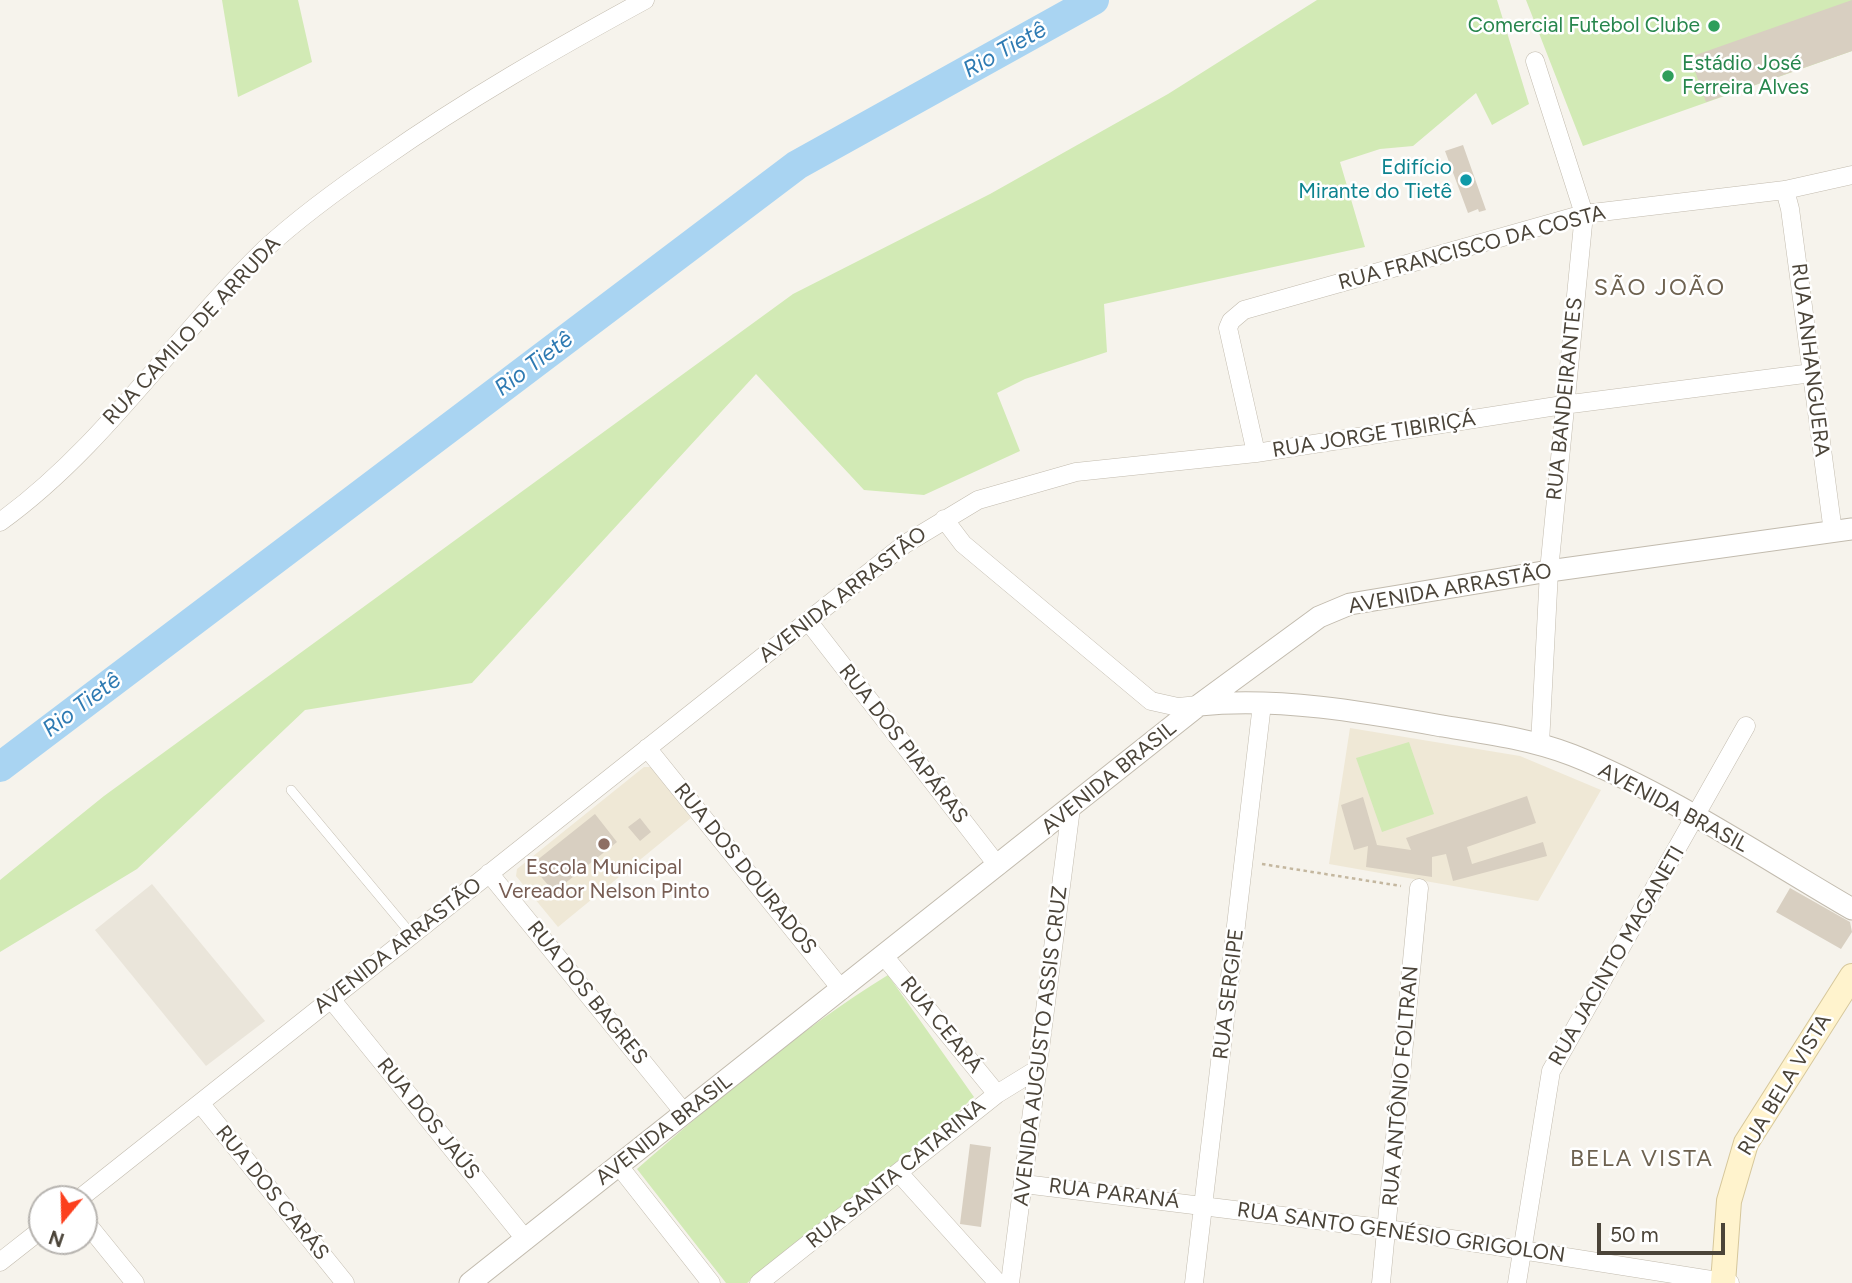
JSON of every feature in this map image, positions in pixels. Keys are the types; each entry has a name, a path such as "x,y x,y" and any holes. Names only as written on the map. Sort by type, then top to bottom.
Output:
{"main road":[{"name":"RUA BELA VISTA","path":"1725,1282 1729,1202 1746,1143 1852,976"}],"street":[{"name":"RUA CAMILO DE ARRUDA","path":"0,522 38,495 220,294 306,212 437,121 554,49 645,0"},
{"name":"RUA BANDEIRANTES","path":"1535,61 1584,214 1563,405 1549,571 1540,744"},
{"name":"RUA FRANCISCO DA COSTA","path":"1256,453 1228,328 1231,321 1244,310 1584,214 1785,190 1852,175"},
{"name":"RUA ANHANGUERA","path":"1785,190 1790,209 1812,373 1842,531"},
{"name":"RUA JORGE TIBIRIÇÁ","path":"944,519 978,500 1076,472 1256,453 1563,405 1812,373"},
{"name":"AVENIDA ARRASTÃO","path":"97,1185 905,544 944,519 963,544 1151,701 1178,707 1199,705 1319,617 1350,604 1549,571 1842,531"},
{"name":"RUA DOS PIAPÁRAS","path":"808,621 998,866"},
{"name":"AVENIDA BRASIL","path":"470,1283 1199,705 1230,702 1262,704 1399,718 1540,744 1602,769 1696,818 1852,909"},
{"name":"RUA SERGIPE","path":"1194,1283 1262,704"},
{"name":"RUA JACINTO MAGANETI","path":"1517,1283 1551,1071 1746,726"},
{"name":"RUA DOS DOURADOS","path":"648,748 842,990"},
{"name":"AVENIDA AUGUSTO ASSIS CRUZ","path":"1010,1283 1072,808"},
{"name":"RUA DOS BAGRES","path":"489,873 685,1114"},
{"name":"RUA ANTÔNIO FOLTRAN","path":"1381,1283 1419,888"},
{"name":"RUA CEARÁ","path":"884,956 997,1094"},
{"name":"RUA DOS JAÚS","path":"331,999 526,1240"},
{"name":"RUA SANTA CATARINA","path":"759,1283 997,1094 1037,1070"},
{"name":"RUA DOS CARÁS","path":"200,1103 345,1283"},
{"path":"619,1166 711,1283"},
{"path":"899,1173 998,1283"},
{"name":"RUA PARANÁ","path":"1024,1184 1204,1205"},
{"name":"RUA SANTO GENÉSIO GRIGOLON","path":"1204,1205 1388,1229 1725,1282"},
{"path":"98,1237 135,1283"},
{"path":"0,1262 28,1239"}],"lane":[{"path":"291,790 412,935"}],"path":[{"path":"1245,862 1419,888"}],"shaded area":[{"path":"1350,728 1520,756 1601,790 1538,901 1329,864"},
{"name":"Escola Municipal Vereador Nelson Pinto","path":"644,767 651,767 691,818 558,927 516,876 517,869"},
{"path":"152,884 265,1021 206,1066 95,930"}],"green space":[{"path":"222,0 298,0 312,62 238,97"},
{"path":"1317,0 1497,0 1529,104 1492,125 1476,93 1413,146 1380,149 1340,162 1365,247 1104,304 1107,352 1025,379 997,393 1020,451 924,495 864,490 756,374 472,683 305,710 137,869 0,952 0,880 104,796 793,294 990,194 1168,94"},
{"name":"Estádio José Ferreira Alves","path":"1526,0 1852,0 1852,51 1583,146"},
{"path":"1409,742 1434,814 1382,832 1356,758"},
{"path":"888,975 974,1097 894,1168 747,1283 726,1283 637,1169 727,1092 790,1043"}],"building":[{"path":"1852,0 1852,51 1706,102 1690,57"},
{"name":"Edifício Mirante do Tietê","path":"1463,145 1486,210 1479,212 1478,209 1468,213 1445,151"},
{"path":"1527,796 1536,823 1467,847 1472,864 1543,842 1547,856 1453,881 1446,854 1432,857 1432,877 1366,867 1368,846 1354,850 1341,805 1363,797 1377,845 1411,850 1406,838"},
{"path":"595,814 617,842 554,892 531,865"},
{"path":"640,818 651,832 640,841 628,827"},
{"path":"1790,888 1850,922 1852,932 1841,949 1776,912"},
{"path":"970,1144 991,1147 981,1227 960,1224"}],"waterway":[{"name":"Rio Tietê","path":"0,767 797,165 1094,0"}],"place":[{"name":"Comercial Futebol Clube","path":"1714,26"},
{"name":"Estádio José Ferreira Alves","path":"1668,76"},
{"name":"Edifício Mirante do Tietê","path":"1466,180"},
{"name":"Escola Municipal Vereador Nelson Pinto","path":"604,844"}],"district":[{"name":"SÃO JOÃO","path":"1660,288"},
{"name":"BELA VISTA","path":"1642,1159"}]}
